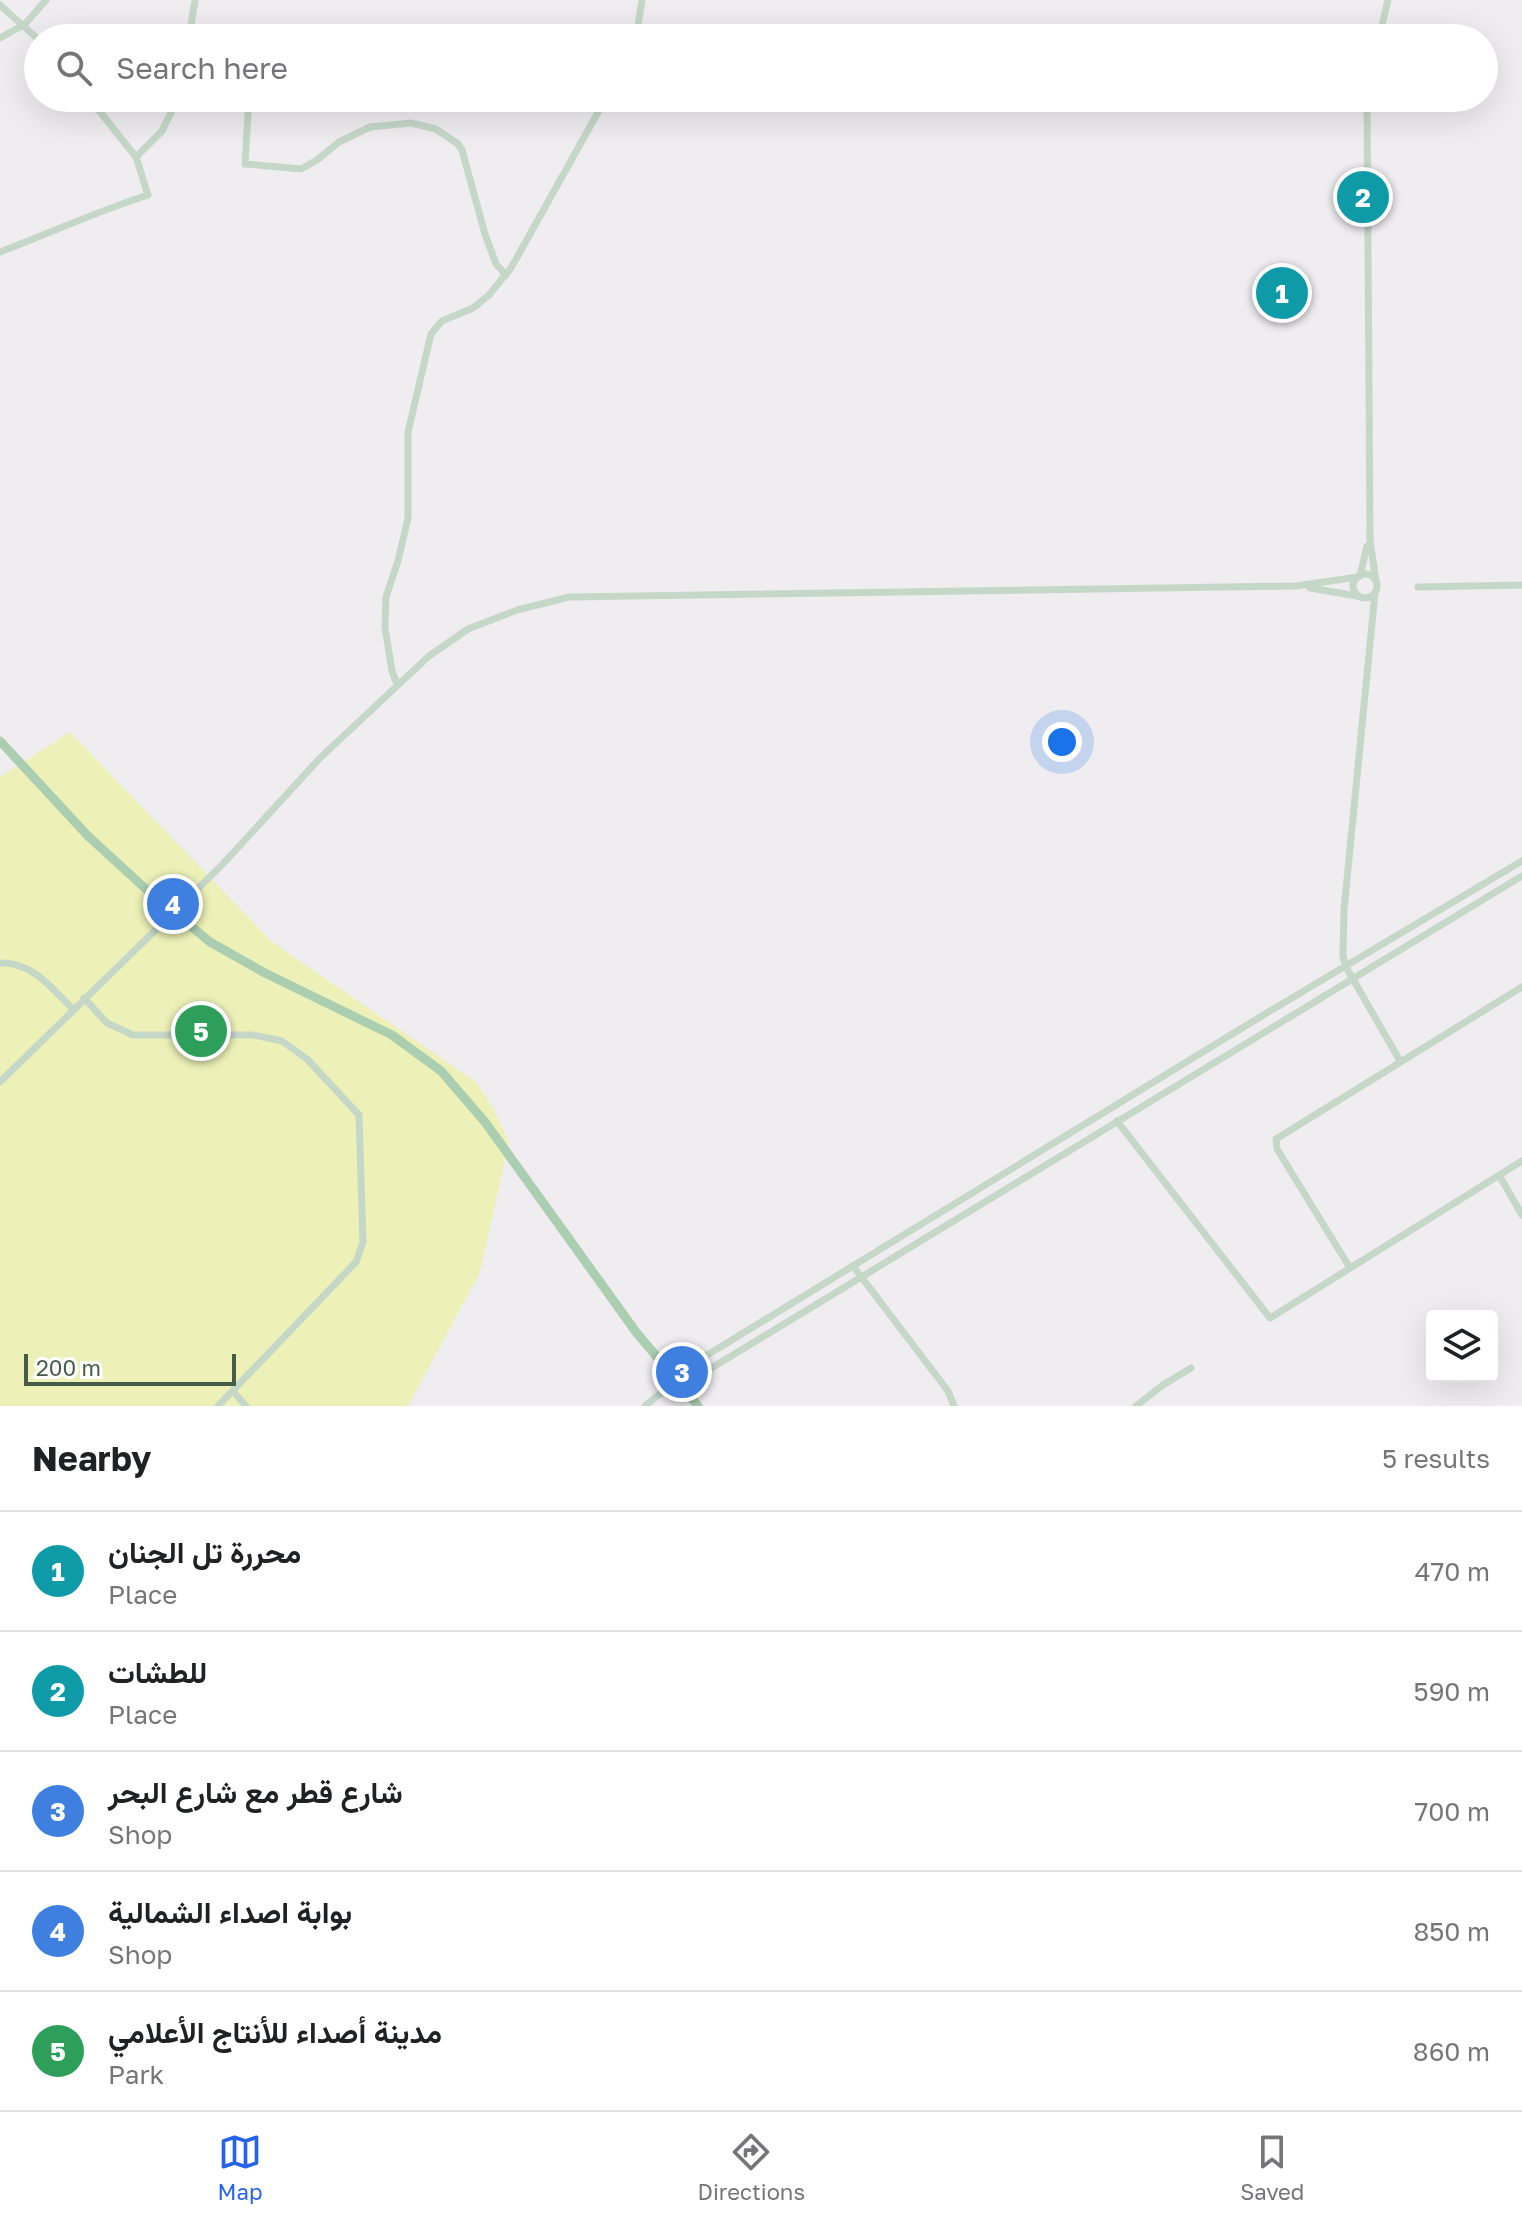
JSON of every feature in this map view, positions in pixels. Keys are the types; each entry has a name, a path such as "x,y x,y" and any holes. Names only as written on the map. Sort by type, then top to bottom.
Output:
{"main road":[{"path":"0,741 88,836 210,942 265,973 392,1035 441,1071 485,1122 636,1332 698,1406"}],"street":[{"path":"0,5 25,24 46,0"},
{"path":"191,24 195,0"},
{"path":"638,24 642,0"},
{"path":"1382,24 1388,0"},
{"path":"0,38 24,25"},
{"path":"0,252 101,210 148,195 136,157 100,112"},
{"path":"136,157 162,131 173,112"},
{"path":"248,112 245,164 301,169 357,132 391,124 426,125 449,137 462,150 485,234 496,264 506,275"},
{"path":"397,684 385,628 386,597 408,518 408,432 431,334 442,321 473,308 506,275 519,257 541,211 598,112"},
{"path":"1367,112 1370,540 1376,581 1344,910 1343,956 1346,967 1400,1061"},
{"path":"1370,540 1353,586 1374,607"},
{"path":"0,1082 221,866 320,758 397,684 429,656 468,629 517,610 569,597 1296,586 1369,575 1376,581"},
{"path":"1418,587 1522,585"},
{"path":"1296,586 1361,597 1375,593"},
{"path":"645,1406 678,1379 686,1368 1522,861"},
{"path":"678,1379 695,1378 1522,876"},
{"path":"0,963 18,964 33,971 73,1009"},
{"path":"1350,1268 1277,1149 1276,1139 1522,987"},
{"path":"84,998 107,1023 133,1035 253,1035 282,1041 307,1059 359,1115 363,1201 363,1242 359,1256 352,1268 218,1406"},
{"path":"1117,1121 1270,1318 1522,1161"},
{"path":"1499,1175 1522,1215"},
{"path":"853,1266 948,1391 954,1406"},
{"path":"1136,1406 1191,1368"},
{"path":"233,1391 246,1406"}],"green space":[{"path":"70,732 272,942 476,1082 494,1109 509,1142 480,1273 408,1406 0,1406 0,777"}],"place":[{"name":"للطشات","path":"1363,197"},
{"name":"محررة تل الجنان","path":"1282,293"},
{"name":"بوابة اصداء الشمالية","path":"173,904"},
{"name":"مدينة أصداء للأنتاج الأعلامي","path":"201,1031"},
{"name":"شارع قطر مع شارع البحر","path":"682,1372"}]}
